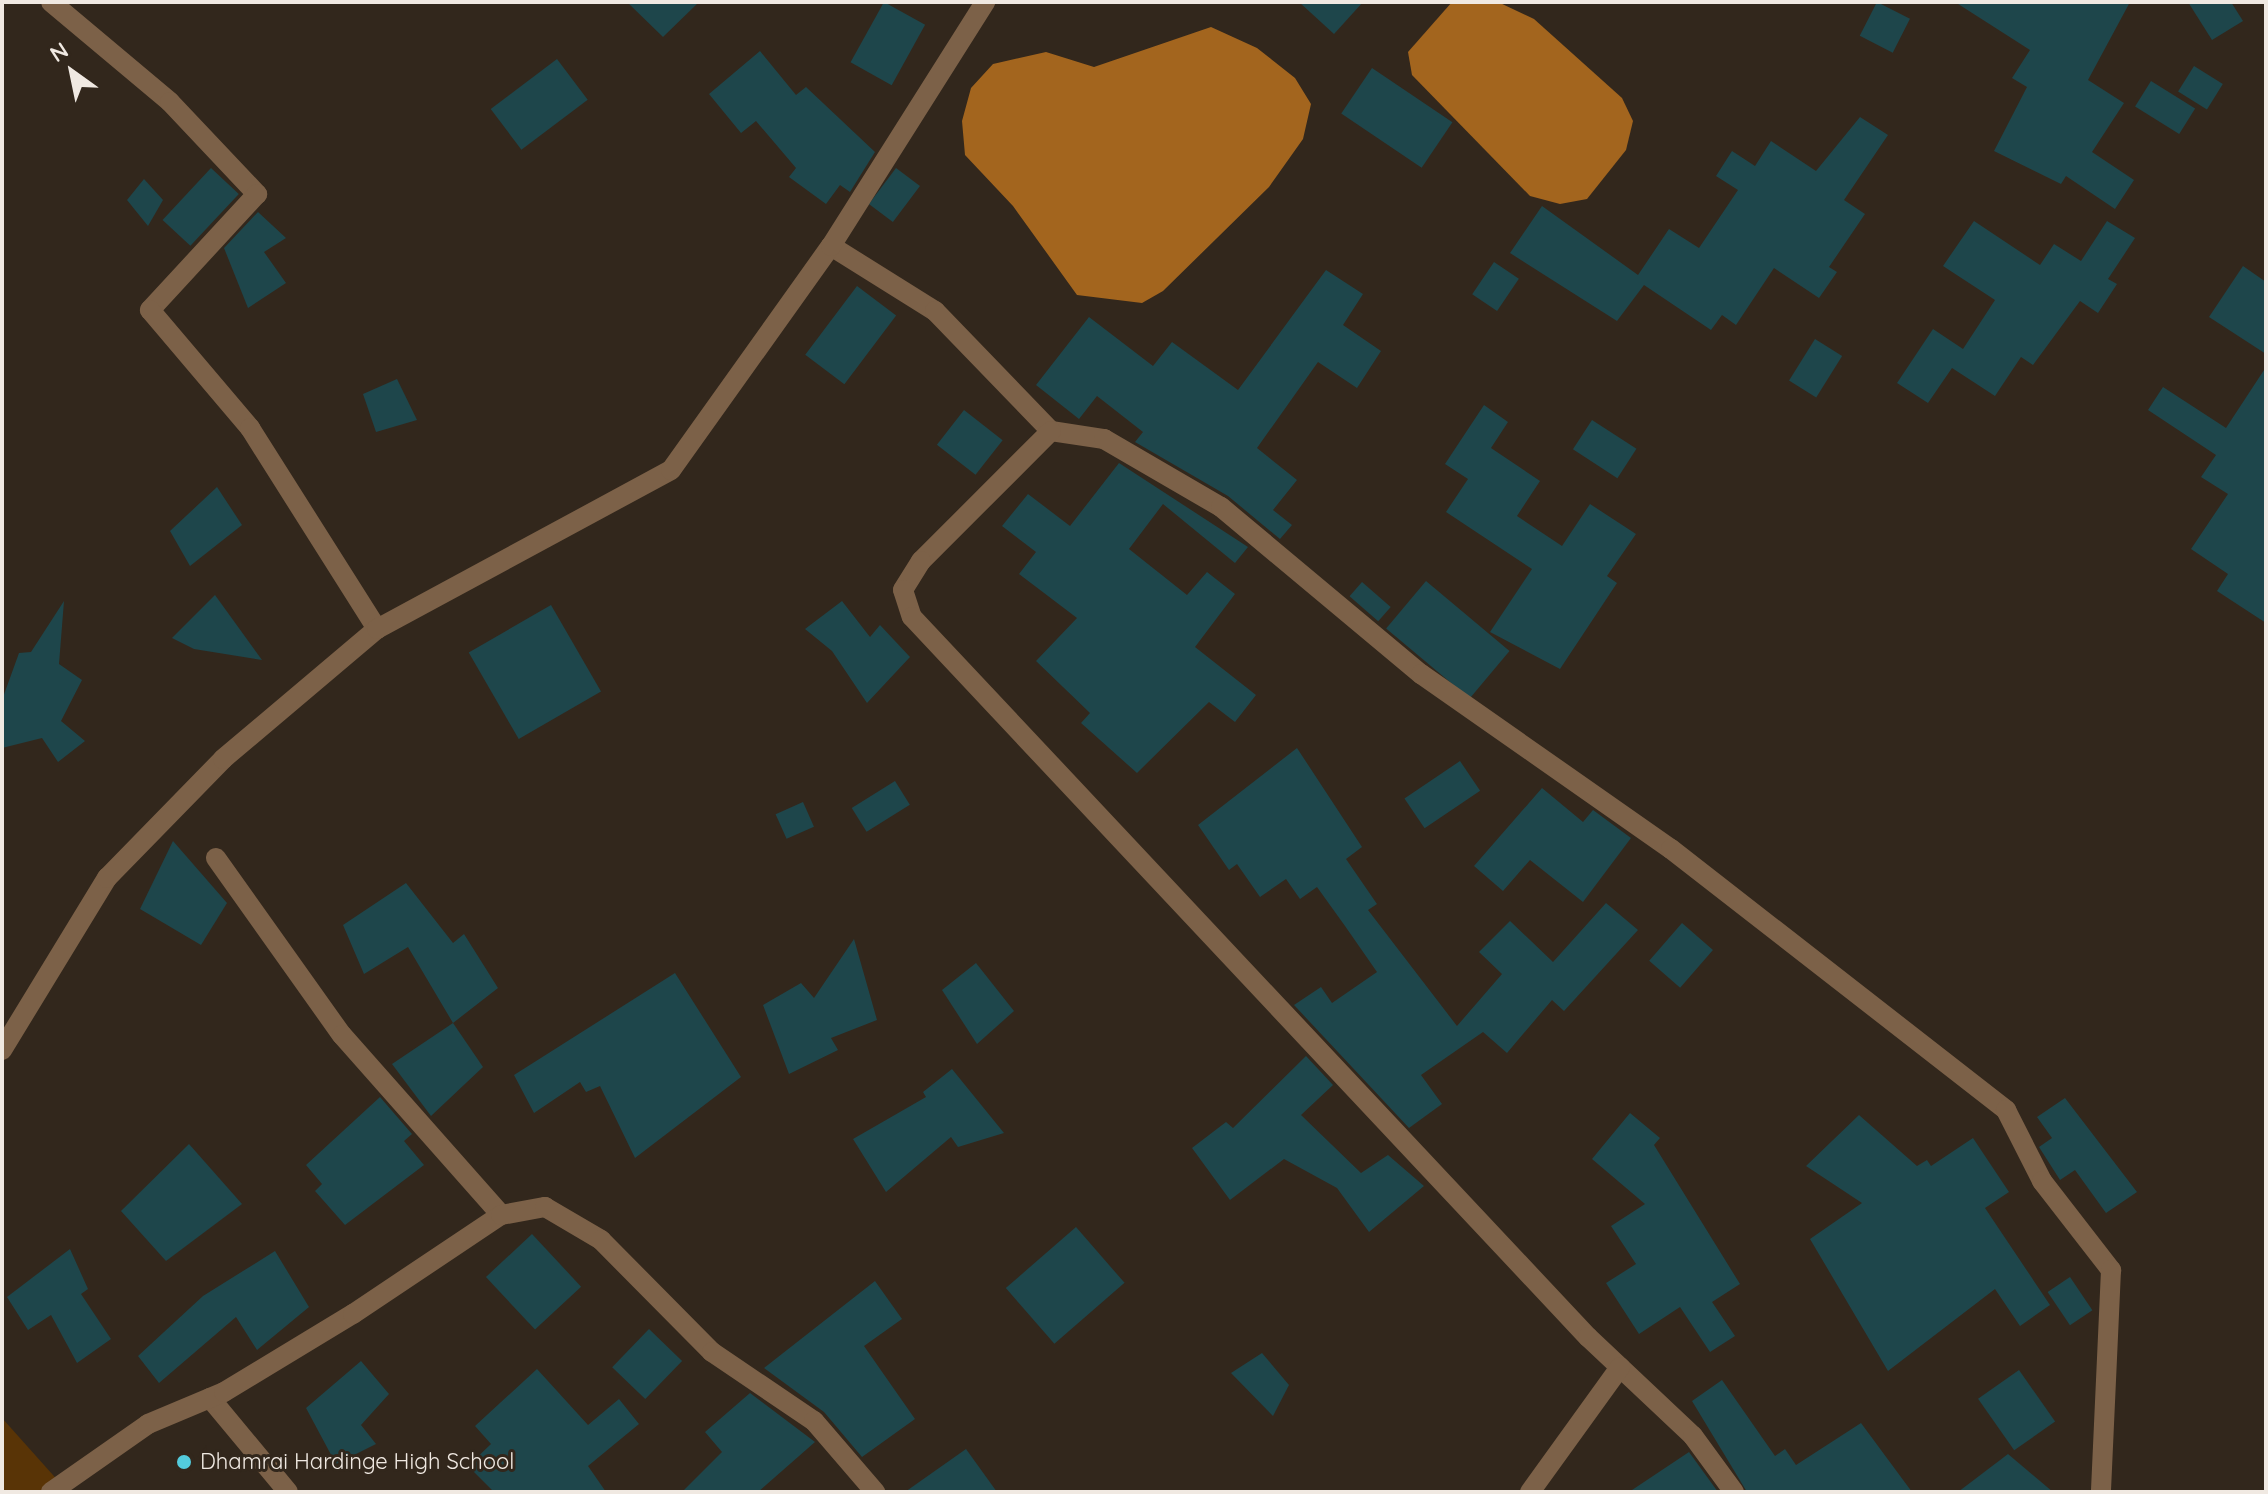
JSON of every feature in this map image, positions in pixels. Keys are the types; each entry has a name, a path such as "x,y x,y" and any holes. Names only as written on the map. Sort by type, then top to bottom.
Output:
{"street":[{"path":"51,2 170,102 257,194 249,212 150,310 250,428 377,629"},
{"path":"2,1050 107,878 223,759 377,629 671,470 831,246 985,2"},
{"path":"831,246 935,311 1051,431 1104,439 1221,507 1421,674 1671,849 2006,1110 2042,1181 2111,1270 2101,1492"},
{"path":"1051,431 921,561 903,590 912,617 1620,1367 1693,1436 1734,1492"},
{"path":"216,858 342,1035 501,1215"},
{"path":"51,1492 148,1424 210,1398 501,1215 545,1207 601,1240 712,1352 814,1421 875,1492"},
{"path":"1530,1492 1620,1367"},
{"path":"210,1398 288,1492"}],"shaded area":[{"path":"1452,2 1498,2 1534,19 1622,98 1633,121 1626,150 1587,199 1560,204 1530,196 1412,75 1408,52"},
{"path":"1211,27 1257,48 1295,78 1311,104 1303,139 1269,187 1163,291 1142,303 1077,295 1013,206 965,155 962,121 971,88 993,64 1046,52 1094,67"},
{"path":"2,1418 61,1484 50,1492 2,1492"}],"building":[{"path":"627,2 699,2 663,37"},
{"path":"884,2 925,25 892,85 851,62"},
{"path":"1299,2 1363,2 1334,34"},
{"path":"1877,2 1910,19 1893,53 1860,36"},
{"path":"1955,2 2130,2 2088,80 2124,103 2092,152 2134,180 2115,209 2066,176 2061,184 1994,151 2027,87 2012,78 2030,50"},
{"path":"2188,2 2231,2 2243,21 2212,40"},
{"path":"760,51 796,95 806,87 875,152 850,192 840,185 826,204 789,177 796,168 756,121 741,133 709,94"},
{"path":"557,59 588,100 521,150 491,109"},
{"path":"2194,66 2223,84 2207,109 2178,91"},
{"path":"1372,68 1452,122 1422,168 1341,114"},
{"path":"2151,81 2195,109 2179,134 2135,106"},
{"path":"1860,117 1888,135 1844,200 1865,214 1829,267 1837,272 1819,298 1774,268 1736,325 1722,315 1711,330 1644,285 1617,321 1510,253 1542,206 1638,275 1669,229 1699,248 1738,190 1716,176 1732,151 1755,166 1771,141 1816,171"},
{"path":"211,168 239,194 190,246 163,220"},
{"path":"896,168 920,186 893,222 869,204"},
{"path":"144,179 163,200 148,226 127,200"},
{"path":"258,212 286,238 264,252 286,283 248,308 224,248"},
{"path":"1974,221 2040,265 2054,244 2081,261 2107,221 2135,238 2108,279 2117,284 2098,313 2080,301 2033,365 2021,357 1995,396 1952,368 1928,403 1897,383 1933,329 1963,349 1995,300 1943,266"},
{"path":"1494,262 1519,279 1497,311 1472,294"},
{"path":"2243,266 2266,282 2266,354 2209,317"},
{"path":"1326,270 1363,294 1343,325 1381,351 1357,388 1318,362 1257,448 1297,480 1273,510 1292,525 1280,539 1228,496 1135,442 1143,432 1097,396 1079,419 1036,385 1089,317 1153,366 1172,342 1238,390"},
{"path":"857,286 896,315 844,384 805,355"},
{"path":"1815,339 1842,356 1816,398 1789,381"},
{"path":"2266,367 2266,623 2217,591 2228,574 2191,549 2228,494 2201,477 2216,455 2148,410 2163,387 2226,428"},
{"path":"397,379 417,420 376,432 363,394"},
{"path":"1484,405 1508,422 1491,448 1540,481 1517,516 1562,546 1590,504 1636,534 1607,576 1617,583 1560,669 1490,632 1532,569 1446,512 1468,479 1445,464"},
{"path":"964,410 1003,440 976,475 937,445"},
{"path":"1592,420 1636,449 1617,478 1573,449"},
{"path":"1119,463 1248,547 1235,563 1163,504 1129,549 1187,595 1207,572 1235,594 1195,647 1256,695 1235,722 1209,702 1137,773 1081,723 1090,713 1036,661 1077,618 1019,574 1036,552 1002,526 1028,494 1070,526"},
{"path":"217,487 242,525 190,566 170,531"},
{"path":"1426,581 1509,651 1470,699 1386,628"},
{"path":"1362,582 1391,607 1378,621 1350,596"},
{"path":"215,595 262,660 194,649 172,638"},
{"path":"64,601 59,664 82,680 61,721 85,741 58,762 42,738 2,748 2,700 19,653 31,652"},
{"path":"842,601 870,637 880,625 910,657 867,703 832,651 805,629"},
{"path":"551,605 601,692 519,739 469,652"},
{"path":"1297,748 1362,847 1346,859 1377,904 1368,910 1457,1026 1502,974 1479,952 1510,921 1553,962 1606,903 1638,930 1564,1011 1552,1000 1507,1053 1483,1032 1421,1075 1442,1104 1409,1128 1294,1005 1321,987 1332,1003 1377,972 1345,926 1317,887 1300,899 1286,879 1260,897 1237,864 1229,870 1198,825"},
{"path":"1460,761 1480,791 1425,828 1404,798"},
{"path":"895,781 910,805 867,832 852,808"},
{"path":"1542,788 1583,822 1593,810 1631,838 1583,902 1530,860 1503,891 1474,866"},
{"path":"803,802 814,827 787,839 776,814"},
{"path":"173,841 227,903 201,945 140,909"},
{"path":"406,883 453,943 464,934 498,988 453,1023 408,947 364,974 343,925"},
{"path":"1682,923 1713,950 1680,988 1649,961"},
{"path":"854,939 877,1020 831,1038 838,1050 789,1074 763,1005 801,983 814,998"},
{"path":"976,963 1014,1011 977,1044 942,990"},
{"path":"675,973 741,1077 635,1158 600,1086 586,1092 580,1082 534,1113 514,1075"},
{"path":"453,1023 483,1067 431,1116 392,1064"},
{"path":"1306,1056 1333,1085 1301,1115 1361,1173 1388,1155 1424,1186 1369,1232 1337,1188 1284,1159 1230,1200 1192,1148 1226,1122 1233,1128"},
{"path":"952,1069 1004,1133 958,1147 951,1137 886,1192 853,1139 926,1097 923,1092"},
{"path":"380,1097 412,1134 404,1141 424,1165 345,1225 315,1191 322,1184 306,1165"},
{"path":"2065,1098 2137,1192 2106,1213 2075,1170 2060,1180 2039,1147 2052,1138 2037,1117"},
{"path":"1630,1113 1660,1138 1654,1145 1740,1284 1712,1302 1735,1336 1710,1352 1680,1307 1639,1334 1606,1283 1636,1264 1611,1226 1645,1204 1592,1159"},
{"path":"1859,1115 1917,1166 1927,1160 1931,1166 1973,1138 2009,1192 1985,1208 2050,1305 2020,1326 1995,1289 1888,1371 1810,1239 1862,1203 1806,1166"},
{"path":"189,1144 242,1204 166,1261 121,1211"},
{"path":"1076,1227 1125,1283 1054,1344 1006,1288"},
{"path":"532,1234 581,1287 535,1330 486,1277"},
{"path":"70,1249 88,1289 81,1294 111,1339 77,1363 51,1315 28,1330 7,1297"},
{"path":"275,1251 309,1307 257,1350 236,1317 159,1383 138,1356 203,1296"},
{"path":"2070,1277 2092,1310 2070,1325 2048,1292"},
{"path":"875,1281 902,1319 864,1346 915,1419 862,1457 824,1412 764,1368"},
{"path":"649,1329 682,1361 645,1399 612,1367"},
{"path":"1262,1353 1289,1385 1273,1416 1231,1373"},
{"path":"361,1361 389,1394 361,1425 376,1444 336,1464 306,1408"},
{"path":"537,1369 588,1425 619,1399 639,1424 588,1466 606,1492 494,1492 468,1466 491,1444 475,1426"},
{"path":"2019,1370 2055,1422 2014,1450 1978,1399"},
{"path":"1722,1380 1775,1456 1785,1449 1796,1465 1861,1423 1912,1492 1747,1492 1692,1401"},
{"path":"750,1393 815,1442 758,1492 682,1492 722,1452 705,1432"},
{"path":"966,1449 997,1492 905,1492"},
{"path":"1689,1452 1718,1492 1629,1492"},
{"path":"2008,1454 2053,1492 1958,1492"}],"place":[{"name":"Dhamrai Hardinge High School","path":"184,1462"}]}
